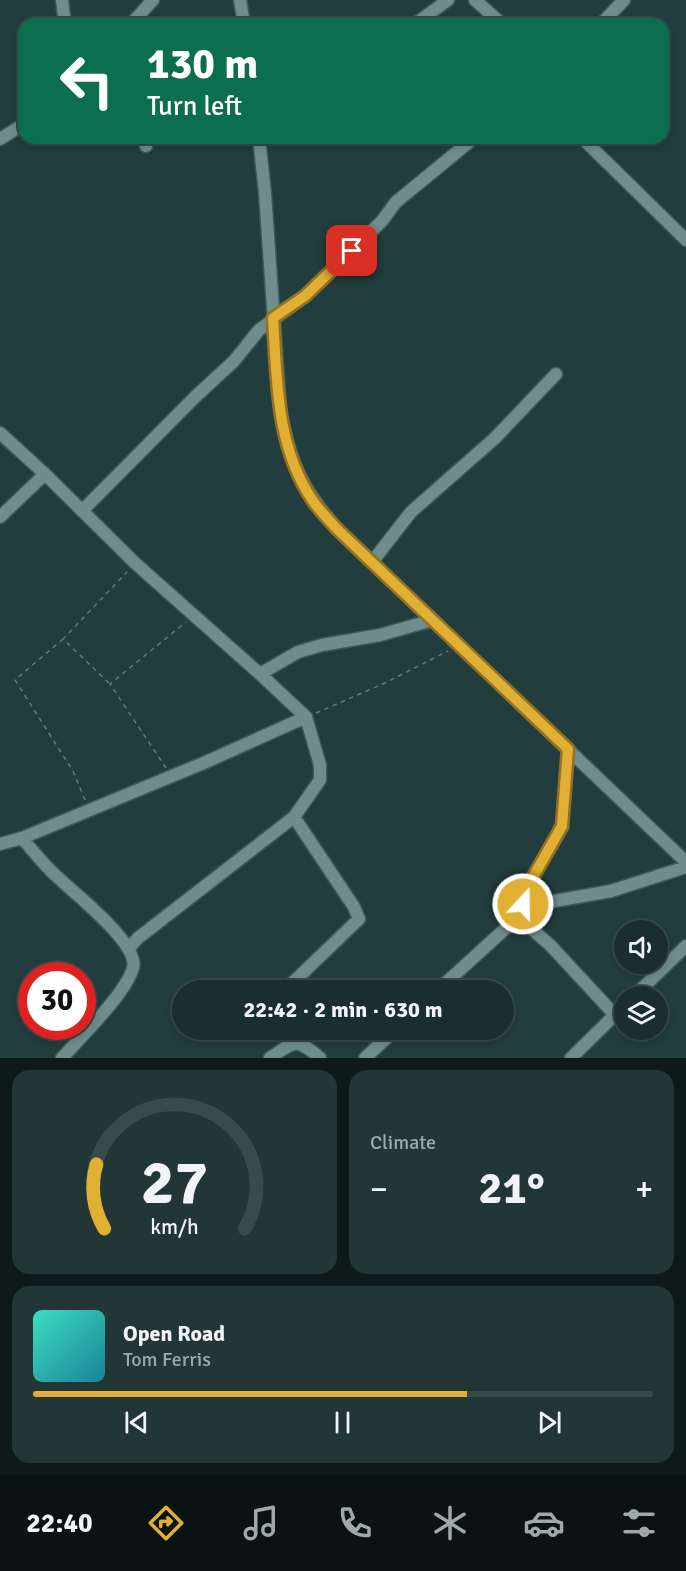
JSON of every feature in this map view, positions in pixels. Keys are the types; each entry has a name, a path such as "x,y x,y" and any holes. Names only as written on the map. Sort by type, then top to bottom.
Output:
{"street":[{"path":"62,0 64,18"},
{"path":"136,18 153,0"},
{"path":"240,0 243,18"},
{"path":"423,18 448,0"},
{"path":"475,0 495,18"},
{"path":"607,18 624,0"},
{"path":"0,139 18,128"},
{"path":"259,144 280,408 285,438 296,471 314,503 337,529 686,864 611,891 549,902 521,922 506,928 449,980"},
{"path":"82,511 179,412 234,361 259,330 305,296 382,221 396,202 467,144"},
{"path":"588,144 686,240"},
{"path":"372,562 411,512 495,438 556,374"},
{"path":"0,433 135,563 306,717 320,765 320,780 294,817 138,938 129,948"},
{"path":"0,517 45,474"},
{"path":"260,674 298,652 322,645 380,635 433,620"},
{"path":"0,844 22,838 306,717"},
{"path":"521,922 528,886 562,826 568,749"},
{"path":"294,817 354,907 359,919 295,980"},
{"path":"22,838 51,872 117,933 134,957 133,968 122,988 62,1058"},
{"path":"521,922 551,945 614,1014"},
{"path":"644,986 686,946"},
{"path":"571,1058 614,1016"},
{"path":"291,1040 304,1045 320,1058"},
{"path":"364,1058 384,1040"},
{"path":"270,1058 291,1044 298,1043"}],"path":[{"path":"89,809 73,771 15,680 63,639 135,563"},
{"path":"110,684 194,615"},
{"path":"63,639 110,684 171,776"},
{"path":"306,717 385,683 459,645"}],"route":[{"path":"352,251 305,296 273,318 277,387 285,438 296,471 306,490 314,503 337,529 568,749 562,826 528,886 523,904"}]}
